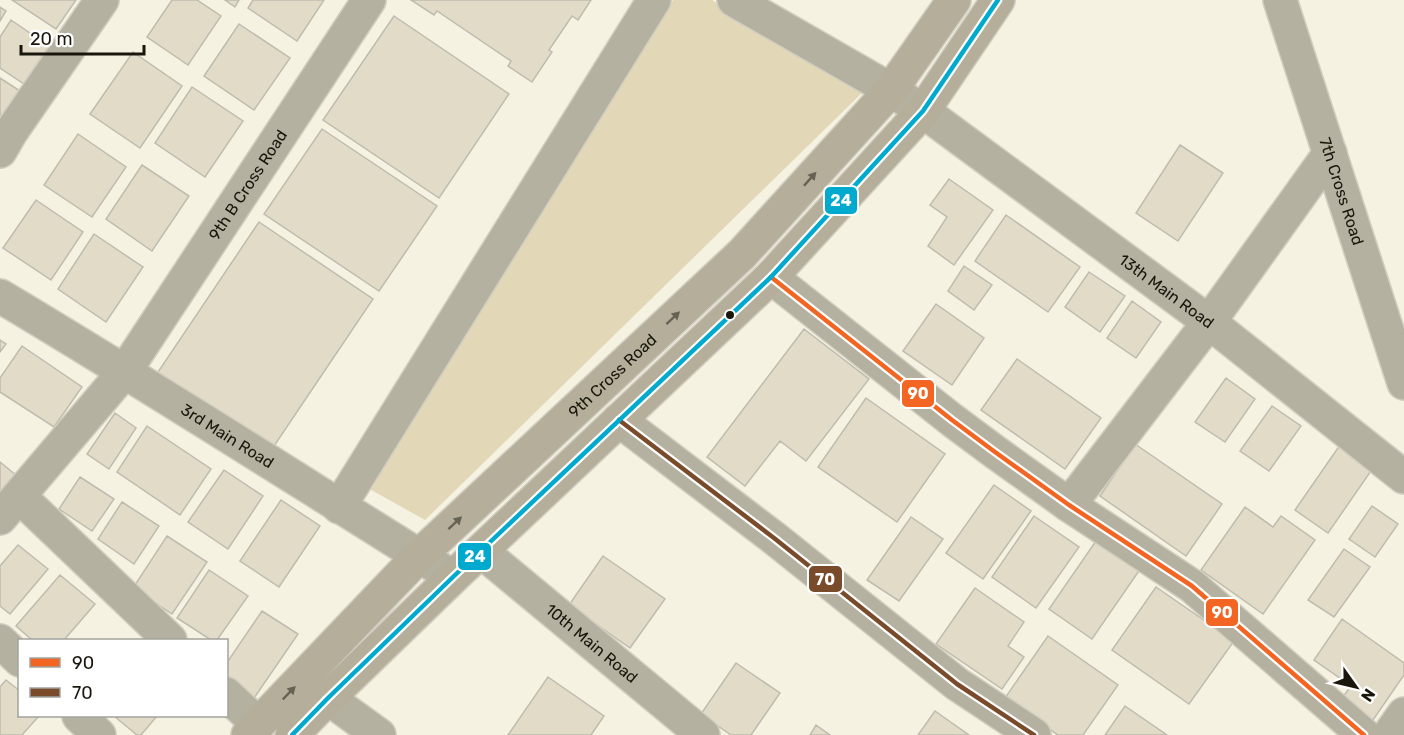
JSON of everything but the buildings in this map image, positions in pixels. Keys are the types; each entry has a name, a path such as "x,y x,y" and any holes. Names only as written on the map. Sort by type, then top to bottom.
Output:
{"main road":[{"name":"9th Cross Road","path":"253,730 419,556 742,254 891,90 954,0"},
{"path":"292,735 453,577 771,277 923,111 998,0"}],"street":[{"path":"5,142 102,0"},
{"name":"9th B Cross Road","path":"9,507 125,371 369,0"},
{"path":"339,507 654,0"},
{"name":"13th Main Road","path":"734,0 891,90 923,111 1209,322 1404,477"},
{"name":"7th Cross Road","path":"1280,0 1404,382"},
{"path":"1069,505 1209,322 1330,153"},
{"path":"771,277 995,452 1069,505 1192,586 1364,735"},
{"name":"3rd Main Road","path":"0,296 125,371 453,577"},
{"path":"618,420 774,538 957,684 1034,735"},
{"path":"9,507 169,639"},
{"name":"10th Main Road","path":"481,551 703,735"},
{"path":"0,641 18,658"},
{"path":"228,697 253,730"},
{"path":"328,698 379,735"},
{"path":"1389,735 1404,714"},
{"path":"80,717 99,735"}],"shaded area":[{"path":"673,0 712,0 862,93 425,520 366,487"}],"transit line":[{"name":"24","path":"292,735 453,577 771,277 923,111 998,0"},
{"name":"90","path":"771,277 995,452 1069,505 1192,586 1364,735"},
{"name":"70","path":"619,420 774,538 957,684 1034,735"}]}
